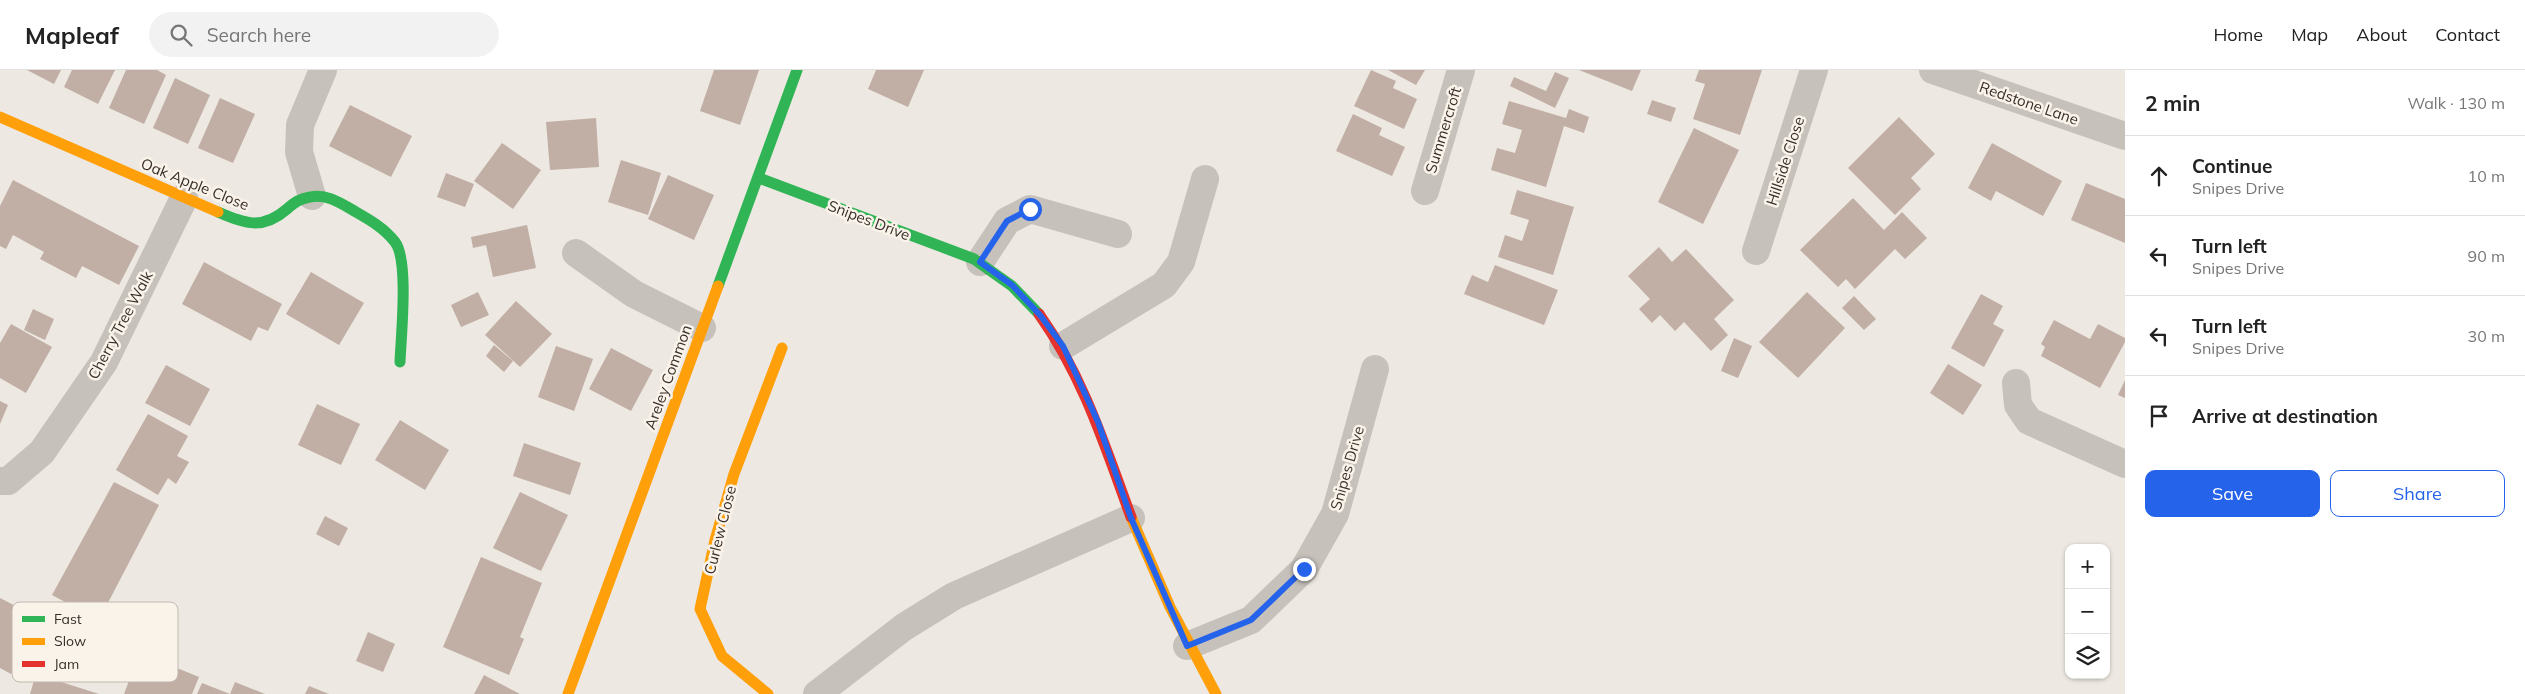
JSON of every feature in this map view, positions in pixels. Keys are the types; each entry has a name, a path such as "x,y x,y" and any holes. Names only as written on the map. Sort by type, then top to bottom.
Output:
{"street":[{"path":"323,70 300,125 299,152 312,196 334,199 379,226 396,242 403,265 400,362"},
{"name":"Areley Common","path":"568,694 759,178 797,70"},
{"name":"Summercroft","path":"1425,191 1461,70"},
{"name":"Hillside Close","path":"1756,252 1814,70"},
{"name":"Redstone Lane","path":"1933,70 2125,136"},
{"name":"Oak Apple Close","path":"0,117 238,221 264,224 287,209 294,202 312,196"},
{"name":"Snipes Drive","path":"759,178 980,262 1012,285 1040,315 1063,346 1098,422 1131,518 1187,646 1216,694"},
{"path":"1063,346 1164,285 1181,262 1205,178"},
{"name":"Cherry Tree Walk","path":"0,481 8,481 42,452 104,362 184,198"},
{"path":"980,262 1007,221 1030,209 1118,234"},
{"path":"576,253 634,294 702,328"},
{"name":"Curlew Close","path":"768,694 722,656 700,609 715,540 734,474 782,348"},
{"name":"Snipes Drive","path":"1187,646 1251,620 1304,569 1335,514 1374,369"},
{"path":"2016,383 2018,405 2029,421 2125,464"},
{"path":"817,694 904,627 954,596 1131,518"}],"building":[{"path":"27,70 61,70 54,84"},
{"path":"72,70 115,70 98,104 64,87"},
{"path":"126,70 157,70 166,75 144,124 109,108"},
{"path":"714,70 759,70 740,125 700,111"},
{"path":"876,70 924,70 908,107 868,89"},
{"path":"1371,70 1396,81 1393,88 1417,99 1404,129 1354,106"},
{"path":"1388,70 1425,70 1416,85"},
{"path":"1579,70 1641,70 1632,91"},
{"path":"1699,70 1762,70 1740,135 1693,119 1705,84 1695,81"},
{"path":"1555,72 1569,78 1555,108 1510,86 1514,77 1546,91"},
{"path":"175,78 210,95 188,144 153,128"},
{"path":"220,98 255,114 233,163 198,148"},
{"path":"1652,100 1676,108 1671,122 1647,114"},
{"path":"1509,101 1566,118 1569,109 1589,117 1584,133 1564,126 1546,187 1491,170 1497,148 1515,153 1522,130 1502,124"},
{"path":"350,105 412,136 391,177 329,146"},
{"path":"1353,114 1382,128 1379,135 1405,147 1392,176 1336,151"},
{"path":"1899,117 1935,154 1911,178 1921,189 1895,215 1848,168"},
{"path":"596,118 599,167 550,170 546,122"},
{"path":"1694,128 1739,150 1703,224 1658,202"},
{"path":"502,143 541,170 513,209 474,181"},
{"path":"1992,143 2062,181 2043,216 1996,191 1991,201 1968,188"},
{"path":"621,160 661,173 648,215 608,202"},
{"path":"446,173 474,184 465,207 437,197"},
{"path":"668,175 714,195 694,240 648,219"},
{"path":"13,180 139,246 119,285 82,266 76,278 40,259 44,252 13,235 6,249 0,246 0,206"},
{"path":"2086,183 2125,199 2125,243 2071,220"},
{"path":"1517,190 1574,207 1553,275 1498,257 1505,235 1522,241 1529,220 1510,214"},
{"path":"1853,198 1884,230 1902,212 1927,238 1905,259 1895,249 1855,289 1846,279 1838,287 1800,250"},
{"path":"527,225 536,268 493,277 486,245 473,248 471,237"},
{"path":"1659,247 1672,262 1686,249 1734,300 1714,319 1728,335 1711,351 1684,322 1675,331 1660,315 1652,323 1639,309 1650,299 1628,276"},
{"path":"204,262 282,304 268,331 258,327 251,341 182,304"},
{"path":"1495,265 1558,290 1544,325 1464,294 1472,275 1488,282"},
{"path":"311,272 364,303 339,345 286,314"},
{"path":"478,292 489,315 461,327 451,305"},
{"path":"1807,292 1845,328 1798,378 1759,342"},
{"path":"1981,294 2003,306 1993,324 2004,330 1984,367 1951,348"},
{"path":"1854,296 1876,319 1864,330 1842,308"},
{"path":"516,301 552,334 520,367 485,335"},
{"path":"33,309 54,319 45,340 24,330"},
{"path":"2054,320 2090,339 2098,324 2125,338 2125,342 2100,388 2041,356 2045,347 2041,344"},
{"path":"11,324 52,347 26,393 0,378 0,343"},
{"path":"1734,338 1752,346 1738,378 1721,371"},
{"path":"494,345 513,361 504,372 486,356"},
{"path":"556,346 593,359 574,411 538,397"},
{"path":"611,348 653,370 631,411 589,389"},
{"path":"1948,364 1982,385 1963,415 1930,393"},
{"path":"166,365 210,389 190,426 145,403"},
{"path":"2125,380 2125,398 2118,395"},
{"path":"0,401 8,405 0,424"},
{"path":"317,404 360,424 341,465 298,445"},
{"path":"148,414 188,436 177,456 189,462 176,484 168,478 158,495 116,470"},
{"path":"400,420 449,450 425,490 375,460"},
{"path":"524,443 581,463 570,495 513,476"},
{"path":"114,482 159,505 108,602 65,602 52,595"},
{"path":"520,492 568,515 541,571 493,548"},
{"path":"325,516 348,528 339,546 316,534"},
{"path":"481,557 542,583 520,637 524,639 509,675 443,647"},
{"path":"0,598 12,604 12,672 11,674 0,668"},
{"path":"368,632 395,644 383,672 356,661"},
{"path":"178,668 199,677 192,694 124,694 129,682 178,682"},
{"path":"484,675 520,694 474,694"},
{"path":"34,682 61,682 99,694 30,694"},
{"path":"235,682 265,694 230,694"},
{"path":"202,683 230,694 197,694"},
{"path":"309,686 329,694 305,694"}],"traffic: fast":[{"path":"718,286 797,70"},
{"path":"759,178 974,259 1012,286 1039,314"},
{"path":"218,212 245,222 262,222 278,216 300,200 316,196 340,203 382,228 395,242 402,265 403,299 400,362"}],"traffic: slow":[{"path":"0,117 218,212"},
{"path":"568,694 718,286"},
{"path":"768,694 722,656 700,609 715,540 734,474 782,348"},
{"path":"1131,517 1170,607 1216,694"}],"traffic: jam":[{"path":"1039,314 1055,338 1081,387 1131,517"}],"route":[{"path":"1030,209 1007,221 980,262 1012,285 1040,315 1063,346 1098,422 1131,518 1187,646 1251,620 1304,569"}]}
